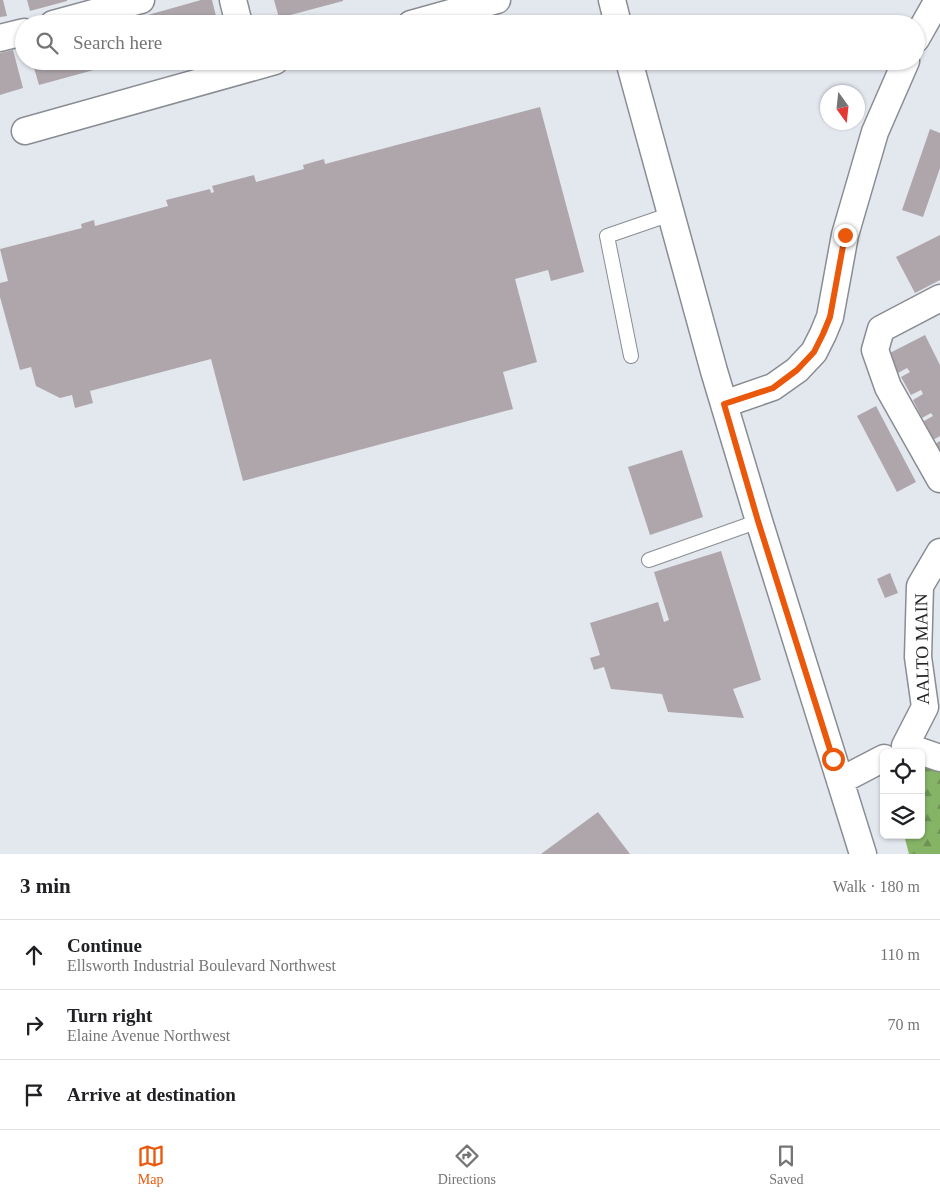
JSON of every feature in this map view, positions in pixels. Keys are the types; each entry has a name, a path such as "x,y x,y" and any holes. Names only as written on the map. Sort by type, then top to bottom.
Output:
{"street":[{"path":"86,15 141,0"},
{"path":"233,0 237,15"},
{"path":"443,15 497,0"},
{"path":"612,0 616,15"},
{"path":"925,23 938,0"},
{"path":"0,38 15,34"},
{"path":"25,130 233,70"},
{"path":"631,70 758,521 863,854"},
{"path":"724,404 773,388 797,370 814,352 830,317 845,235 875,132 902,70"},
{"path":"940,298 881,329 875,350 888,387 940,479"},
{"name":"AALTO MAIN","path":"896,749 925,707 918,657 920,586 940,552"},
{"path":"925,756 940,758"},
{"path":"840,782 880,760"}],"lane":[{"path":"631,356 607,236 671,214"},
{"path":"649,560 758,521"}],"green space":[{"path":"940,743 940,854 909,854 905,839 925,839 925,749 917,749"}],"building":[{"path":"0,0 3,0 7,16 0,17"},
{"path":"27,0 67,0 67,1 30,11"},
{"path":"201,0 212,0 216,15 148,15"},
{"path":"274,0 343,0 290,15 278,15"},
{"path":"13,50 15,70 18,70 23,88 0,95 0,53"},
{"path":"35,70 94,70 39,85"},
{"path":"540,107 584,272 551,281 548,270 515,279 537,362 503,372 513,409 243,481 211,359 90,391 93,403 75,408 72,395 60,398 36,386 31,367 20,370 0,297 0,283 8,281 0,249 82,228 81,224 94,220 95,226 168,206 166,200 210,189 211,193 214,192 212,186 254,175 256,182 304,169 303,165 324,159 325,164"},
{"path":"930,129 940,133 940,168 923,217 902,210"},
{"path":"940,235 940,280 915,293 896,257"},
{"path":"925,335 940,365 940,436 933,440 924,421 933,416 931,413 922,418 913,400 923,394 921,390 911,395 901,377 910,372 907,368 898,373 888,354"},
{"path":"876,406 916,482 897,492 857,416"},
{"path":"940,441 940,453 935,444"},
{"path":"682,450 703,517 650,535 628,467"},
{"path":"721,551 761,680 733,689 744,718 668,712 662,694 611,689 604,667 594,670 590,658 600,655 590,623 658,602 664,622 669,620 654,572"},
{"path":"890,573 898,593 885,598 877,579"},
{"path":"598,812 630,854 541,854"}],"route":[{"path":"833,759 758,521 724,404 773,388 797,370 814,352 830,317 845,235"}]}
